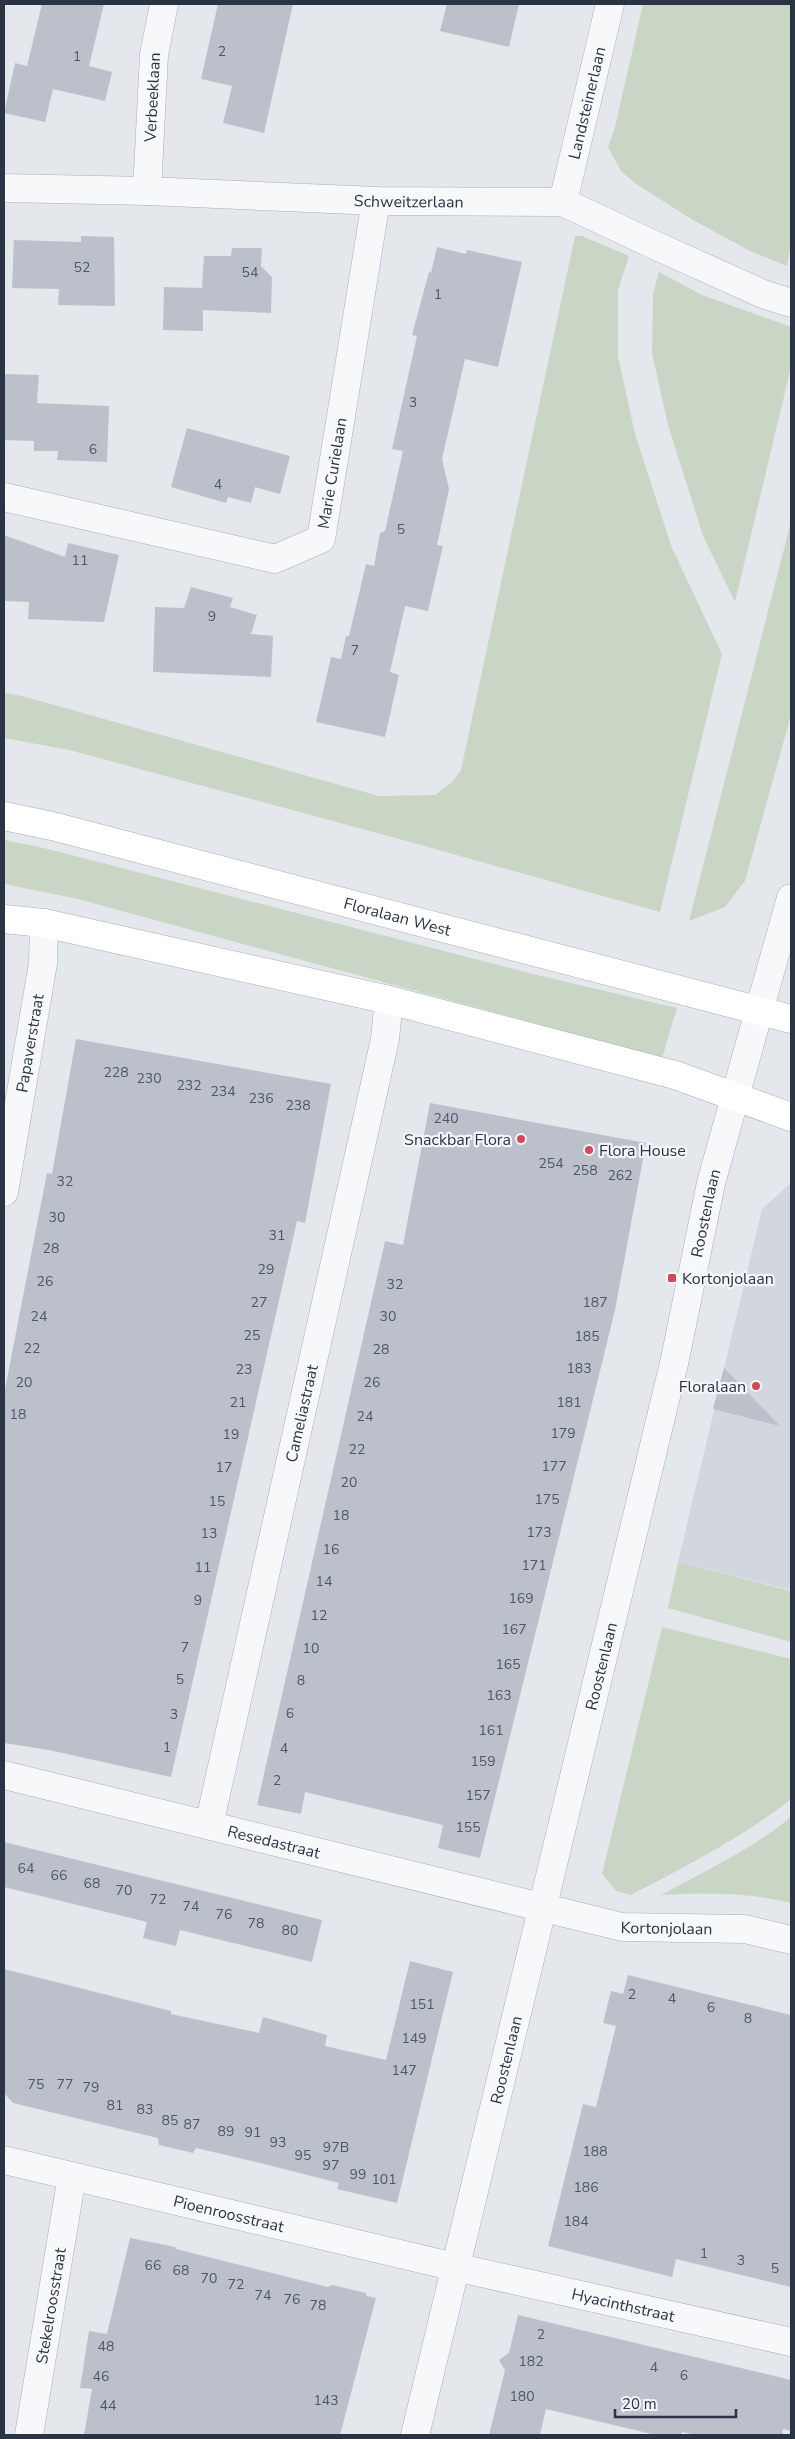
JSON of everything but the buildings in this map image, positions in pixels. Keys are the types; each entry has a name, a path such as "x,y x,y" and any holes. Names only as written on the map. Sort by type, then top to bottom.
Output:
{"main road":[{"name":"Floralaan West","path":"4,816 52,826 791,1019"},
{"path":"4,919 44,923 389,1000 675,1075 791,1117"}],"street":[{"name":"Verbeeklaan","path":"147,191 154,55 164,4"},
{"name":"Landsteinerlaan","path":"563,202 610,4"},
{"name":"Schweitzerlaan","path":"4,188 147,191 376,201 563,202 763,294 791,303"},
{"name":"Marie Curielaan","path":"4,497 275,559 321,539 376,201"},
{"name":"Roostenlaan","path":"415,2435 675,1359 712,1183 791,898"},
{"name":"Papaverstraat","path":"4,1192 43,963 44,923"},
{"name":"Cameliastraat","path":"209,1824 385,1039 389,1000"},
{"name":"Resedastraat","path":"4,1775 542,1907"},
{"name":"Kortonjolaan","path":"542,1907 622,1927 745,1929 791,1940"},
{"name":"Pioenroosstraat","path":"4,2160 455,2267"},
{"name":"Stekelroosstraat","path":"29,2435 72,2176"},
{"name":"Hyacinthstraat","path":"455,2267 791,2342"}],"shaded area":[{"name":"Floralaan","path":"791,1183 791,1590 678,1562 762,1209"}],"green space":[{"path":"643,4 791,4 791,244 787,266 750,251 691,219 635,183 621,171 608,147 615,127"},
{"path":"575,236 582,236 629,256 618,290 618,356 635,434 672,548 722,654 660,912 69,750 4,738 4,693 22,696 379,796 435,795 453,781 461,770"},
{"path":"659,272 702,295 791,327 791,367 735,602 703,536 668,425 652,353 653,294"},
{"path":"791,521 791,715 745,881 725,907 689,921"},
{"path":"4,840 44,848 533,974 677,1008 662,1058 78,899 4,884"},
{"path":"678,1562 791,1591 791,1642 668,1608"},
{"path":"662,1627 791,1659 791,1799 733,1839 631,1895 616,1891 602,1874"},
{"path":"791,1817 791,1903 743,1895 661,1895 744,1849"}],"place":[{"name":"Snackbar Flora","path":"521,1139"},
{"name":"Flora House","path":"589,1150"},
{"name":"Kortonjolaan","path":"672,1278"},
{"name":"Floralaan","path":"756,1386"}]}
